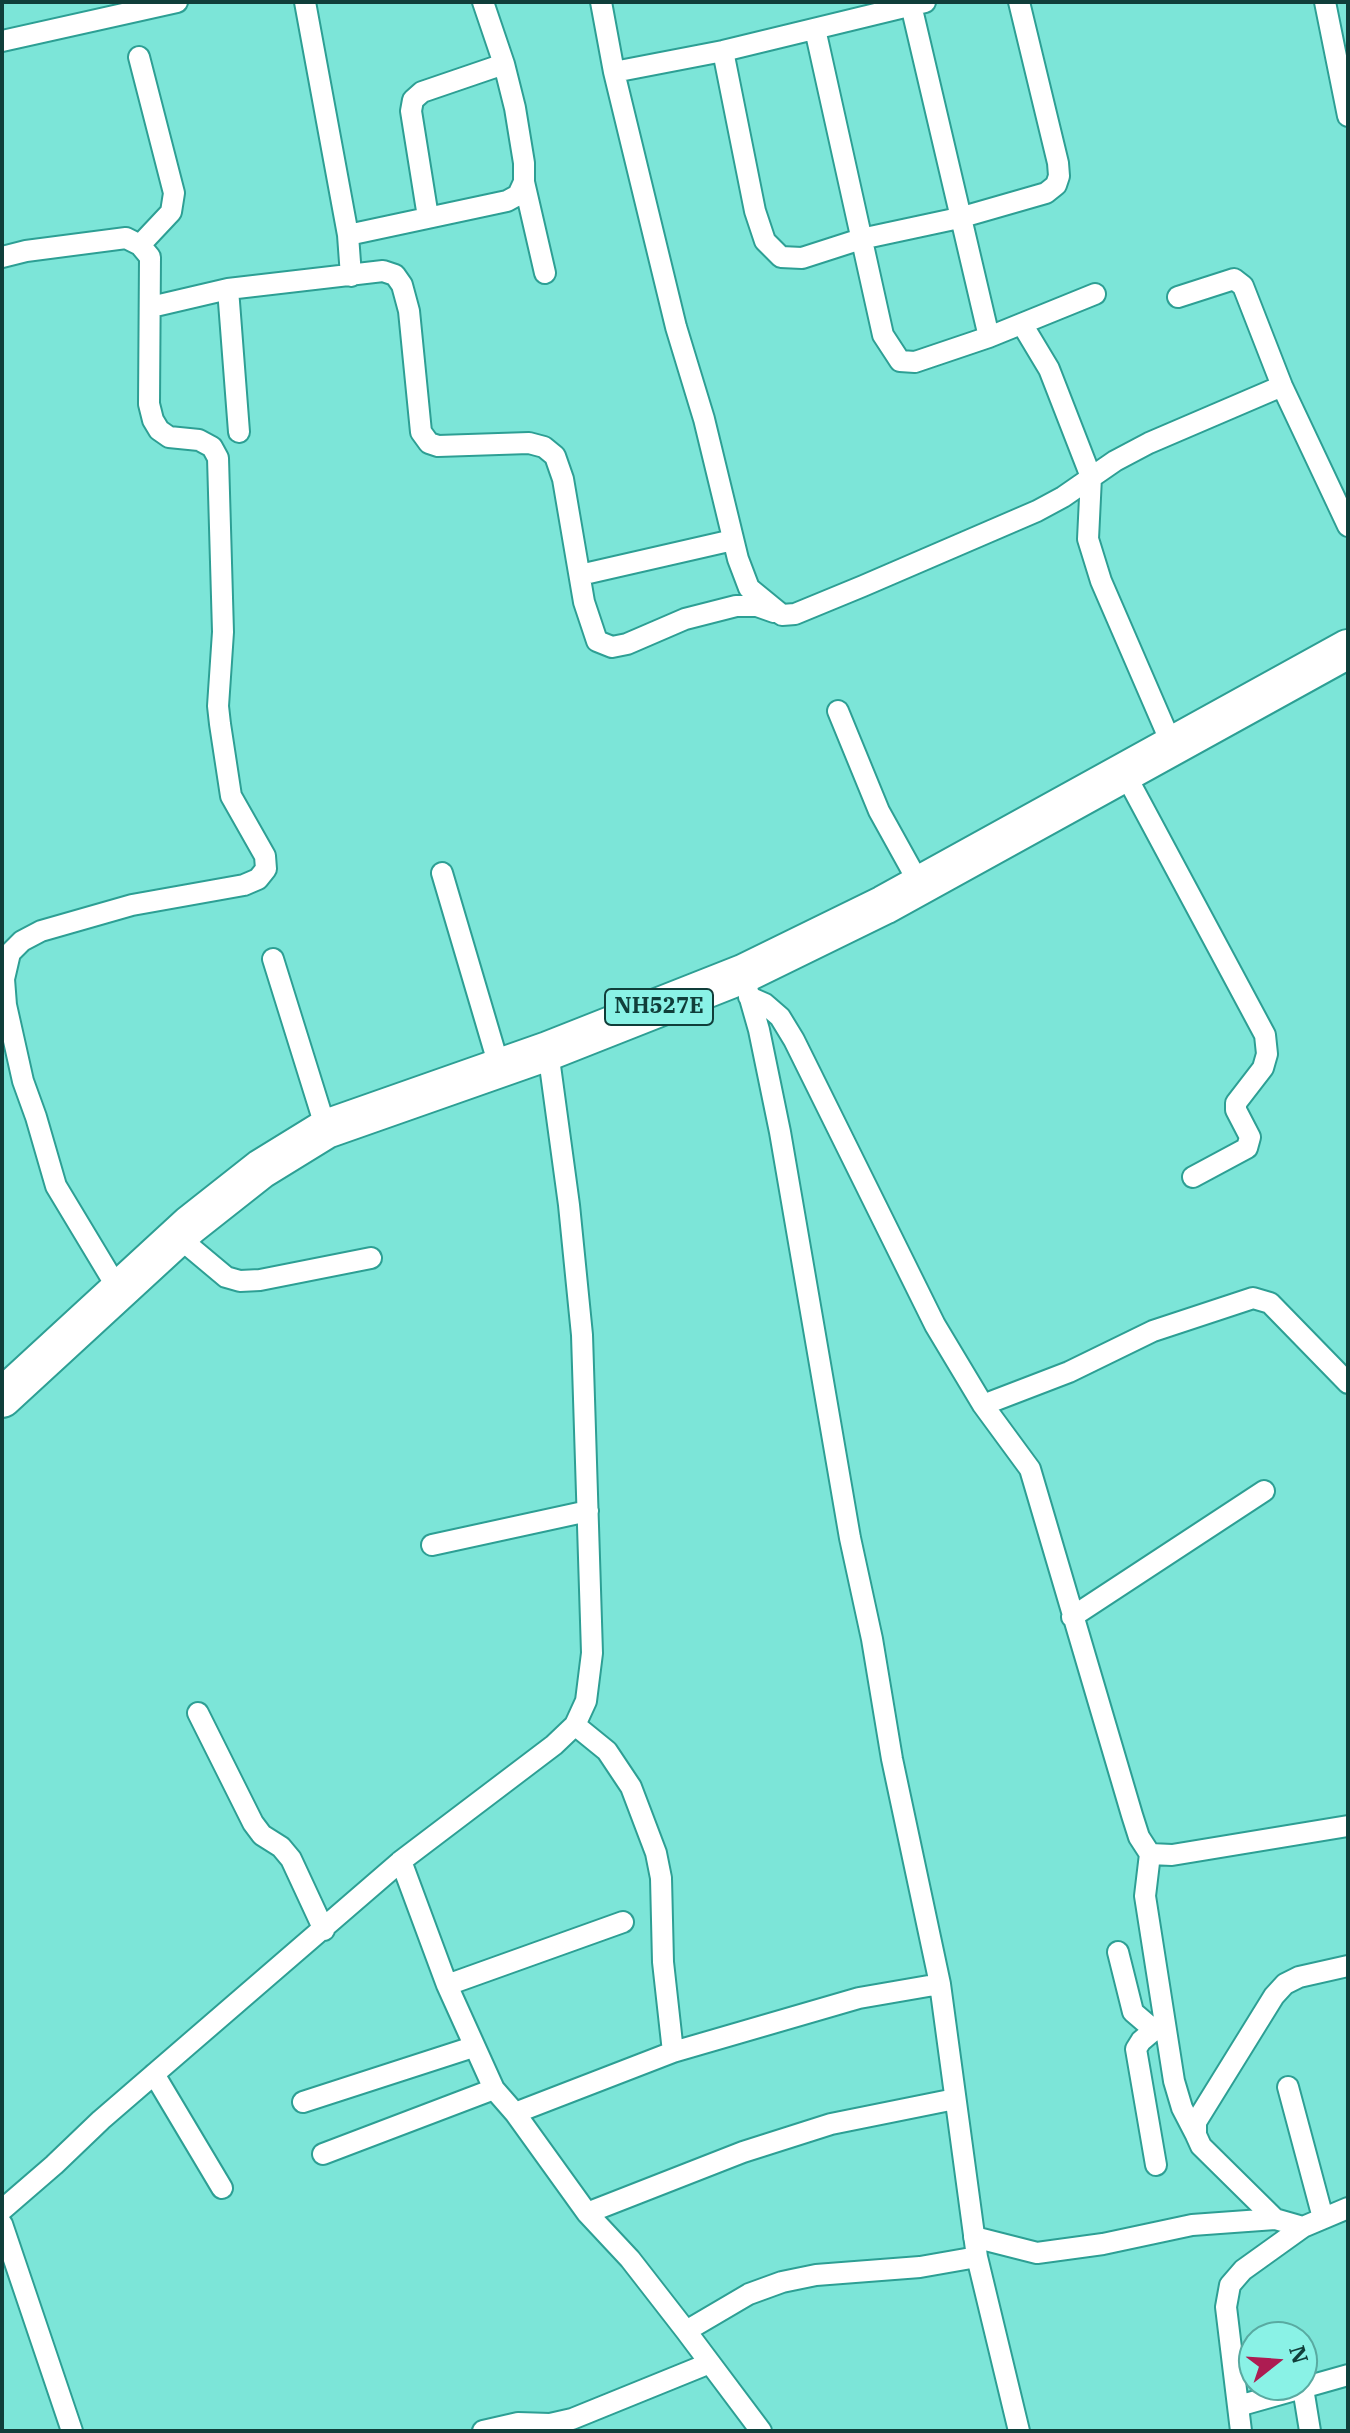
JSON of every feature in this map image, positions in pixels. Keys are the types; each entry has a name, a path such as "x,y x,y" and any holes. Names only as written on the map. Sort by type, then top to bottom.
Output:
{"highway":[{"name":"NH527E","path":"2,1398 177,1236 261,1169 326,1129 499,1066 746,985 920,885 1348,649"}],"street":[{"path":"2,41 177,2"},
{"path":"305,2 348,235 351,276"},
{"path":"483,2 515,108 524,182 545,273"},
{"path":"601,2 614,72 676,327 704,419 733,540 749,588 782,615"},
{"path":"723,51 755,211 765,241 781,257 802,258 861,239 959,218 1046,193 1056,185 1058,163 1019,2"},
{"path":"1325,2 1348,116"},
{"path":"614,72 723,51 918,4 959,218 989,337"},
{"path":"815,29 883,335 900,361 915,362 989,337 1095,294"},
{"path":"139,57 174,193 171,212 140,245"},
{"path":"428,217 411,111 413,100 422,92 504,64"},
{"path":"348,235 507,201 518,195 524,182"},
{"path":"2,257 126,238 140,245 150,257 149,404 153,420 159,430 169,437 199,440 212,447 218,458 223,632 218,706 220,724 231,796 265,856 266,869 258,879 244,885 132,905 41,931 12,943 4,979 6,1005 23,1081 61,1197 118,1289"},
{"path":"151,307 228,289 383,271 395,275 402,285 409,311 421,432 429,443 438,446 529,443 544,447 555,456 563,479 589,624 597,641 612,647 719,609 757,606 782,615 795,614 1037,511 1149,443 1282,386"},
{"path":"1178,297 1222,281 1234,279 1243,286 1282,386 1348,526"},
{"path":"228,289 239,432"},
{"path":"1022,324 1049,369 1091,477 1088,539 1101,581 1172,745"},
{"path":"580,575 733,540"},
{"path":"838,711 879,811 920,885"},
{"path":"1124,772 1265,1035 1267,1054 1263,1068 1236,1103 1236,1110 1250,1137 1247,1148 1193,1177"},
{"path":"442,873 499,1066"},
{"path":"273,959 326,1129"},
{"path":"746,985 780,1017 794,1040 935,1325 983,1405 1030,1469 1132,1815 1139,1837 1150,1854 1145,1896 1160,2028 1182,2108 1213,2160 1275,2219"},
{"path":"746,985 780,1132 850,1538 872,1639 892,1759 940,1984 975,2247 1019,2431"},
{"path":"2,2210 401,1861 554,1745 575,1725 586,1701 592,1653 582,1335 569,1205 548,1051"},
{"path":"177,1236 226,1277 240,1281 260,1280 371,1258"},
{"path":"983,1405 1069,1372 1153,1331 1253,1298 1270,1303 1348,1383"},
{"path":"1072,1617 1264,1491"},
{"path":"432,1545 588,1511"},
{"path":"198,1713 253,1823 262,1835 281,1847 291,1859 324,1930"},
{"path":"575,1725 607,1751 631,1787 656,1853 661,1878 663,1962 673,2052"},
{"path":"1150,1854 1172,1855 1347,1830"},
{"path":"401,1861 447,1985 494,2089 587,2213 630,2259 761,2431"},
{"path":"447,1985 623,1922"},
{"path":"1118,1952 1133,2012 1160,2028"},
{"path":"1196,2135 1196,2122 1274,1996 1285,1984 1299,1977 1348,1966"},
{"path":"515,2113 673,2052 859,1998 940,1984"},
{"path":"1156,2165 1136,2049 1160,2028"},
{"path":"303,2102 473,2047"},
{"path":"154,2074 222,2188"},
{"path":"1288,2087 1323,2218"},
{"path":"323,2154 494,2089"},
{"path":"587,2213 743,2152 831,2124 955,2099"},
{"path":"1241,2431 1226,2307 1230,2285 1243,2270 1303,2227 1348,2208"},
{"path":"686,2331 749,2294 782,2282 816,2275 920,2267 975,2247 1037,2253 1103,2244 1192,2225 1275,2219 1303,2227"},
{"path":"2,2224 72,2431"},
{"path":"483,2431 518,2423 550,2424 572,2419 710,2363"},
{"path":"1318,2384 1348,2375"},
{"path":"1238,2406 1256,2401"},
{"path":"1305,2401 1310,2431"}]}
